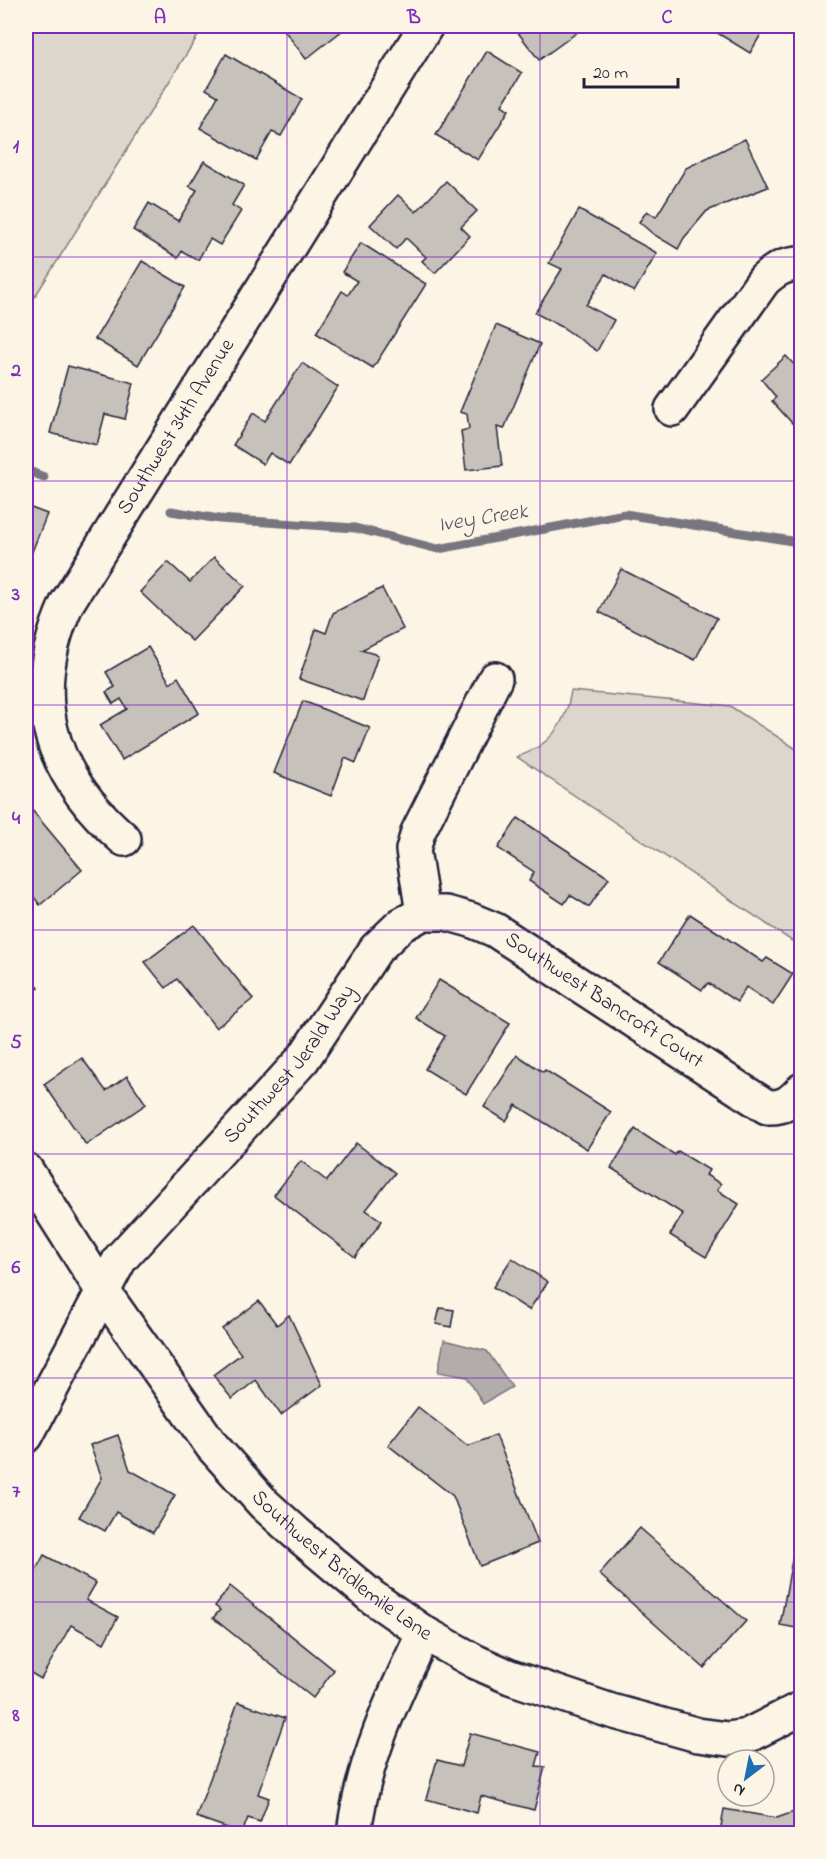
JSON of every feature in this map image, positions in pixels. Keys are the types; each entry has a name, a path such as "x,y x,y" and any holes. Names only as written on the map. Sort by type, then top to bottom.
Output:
{"street":[{"name":"Southwest 34th Avenue","path":"124,839 91,808 58,752 51,731 45,690 46,668 57,626 67,603 426,26"},
{"path":"672,409 764,280 776,268 788,264 801,264"},
{"path":"423,913 413,850 418,832 495,679"},
{"name":"Southwest Bancroft Court","path":"423,913 446,913 495,930 757,1102 767,1107 790,1099"},
{"name":"Southwest Jerald Way","path":"26,1436 102,1290 129,1248 303,1059 376,949 401,924 423,913"},
{"name":"Southwest Bridlemile Lane","path":"26,1170 102,1290 212,1446 264,1504 372,1597 424,1634 510,1677 611,1711 698,1735 728,1739 747,1736 801,1708"},
{"path":"354,1833 357,1806 375,1746 395,1694 424,1634"}],"shaded area":[{"path":"26,26 204,26 26,311"},
{"path":"571,691 730,706 801,752 801,947 517,757 538,747 554,733 565,714"},
{"path":"444,1340 487,1351 512,1387 483,1404 467,1377 438,1372"}],"building":[{"path":"290,26 348,26 306,59 284,30"},
{"path":"513,26 586,26 539,60"},
{"path":"706,26 766,26 750,53"},
{"path":"487,51 522,73 502,105 509,110 478,160 436,135"},
{"path":"226,54 302,99 281,136 272,132 256,160 200,128 218,96 206,89"},
{"path":"745,139 768,187 707,211 684,238 678,249 653,234 639,222 647,211 656,217 686,168"},
{"path":"204,161 244,185 232,205 241,211 220,245 210,239 198,260 182,251 178,258 133,230 149,203 178,221 197,190 189,186"},
{"path":"446,181 477,211 461,227 470,236 435,273 422,261 426,257 406,238 396,249 370,225 398,195 416,212"},
{"path":"579,210 657,253 634,292 606,274 586,305 614,320 597,351 562,327 535,313 562,269 549,263"},
{"path":"361,243 426,284 373,368 316,333 342,291 348,295 357,281 342,272"},
{"path":"142,261 185,287 138,365 95,339"},
{"path":"496,325 540,344 504,429 497,427 502,466 466,470 461,431 469,429 467,414 460,412"},
{"path":"786,356 802,373 802,434 772,401 776,397 761,379"},
{"path":"302,363 338,387 289,465 270,453 263,464 233,445 253,413 265,421"},
{"path":"68,366 134,383 125,419 105,414 97,445 50,433"},
{"path":"26,506 47,514 26,567"},
{"path":"214,557 245,586 192,641 140,592 168,562 190,582"},
{"path":"621,569 717,618 695,660 599,612"},
{"path":"382,588 403,629 361,650 378,655 363,701 299,679 316,629 326,633 333,613"},
{"path":"148,647 170,683 178,677 199,713 122,760 100,725 127,709 121,699 113,704 106,692 115,687 106,672"},
{"path":"303,701 370,728 356,763 345,758 331,796 274,773"},
{"path":"26,803 82,870 40,905 26,887"},
{"path":"518,818 609,878 589,907 570,895 564,904 529,881 534,872 498,848"},
{"path":"690,914 763,962 767,958 793,974 773,1005 746,987 737,1002 708,983 702,990 659,962"},
{"path":"194,925 253,999 216,1028 177,979 166,988 145,962"},
{"path":"26,954 34,967 28,971 39,988 26,997"},
{"path":"439,980 510,1023 466,1094 425,1069 445,1036 416,1018"},
{"path":"517,1055 611,1112 587,1149 516,1105 506,1121 484,1107"},
{"path":"82,1058 106,1091 127,1076 146,1104 86,1145 44,1084"},
{"path":"635,1129 675,1155 678,1151 709,1170 706,1175 721,1184 717,1190 739,1204 706,1257 670,1235 683,1214 611,1168"},
{"path":"356,1143 395,1173 366,1210 382,1221 355,1257 274,1195 301,1161 327,1181"},
{"path":"512,1258 548,1282 529,1310 493,1287"},
{"path":"259,1301 277,1325 289,1315 322,1385 281,1415 256,1380 232,1399 213,1375 241,1354 222,1329"},
{"path":"440,1308 454,1310 451,1327 436,1324"},
{"path":"418,1407 468,1446 496,1435 538,1543 480,1566 453,1496 388,1445"},
{"path":"118,1435 130,1470 175,1495 153,1533 116,1512 105,1531 79,1517 102,1478 90,1445"},
{"path":"799,1522 802,1522 802,1629 780,1625"},
{"path":"640,1528 746,1621 704,1668 599,1574"},
{"path":"44,1555 96,1583 86,1600 118,1617 104,1643 71,1625 41,1679 26,1670 26,1609 32,1591 26,1588"},
{"path":"230,1586 334,1670 313,1698 213,1618 220,1610 215,1606"},
{"path":"238,1702 285,1718 258,1794 269,1798 260,1822 248,1818 242,1833 196,1817"},
{"path":"470,1733 540,1752 536,1766 545,1767 534,1810 481,1796 477,1813 426,1799 437,1760 461,1766"},
{"path":"724,1809 777,1818 802,1809 802,1834 720,1834"}],"waterway":[{"name":"Ivey Creek","path":"26,470 44,477"},
{"name":"Ivey Creek","path":"171,511 219,519 355,528 438,549 625,514 798,542 802,545"}]}
